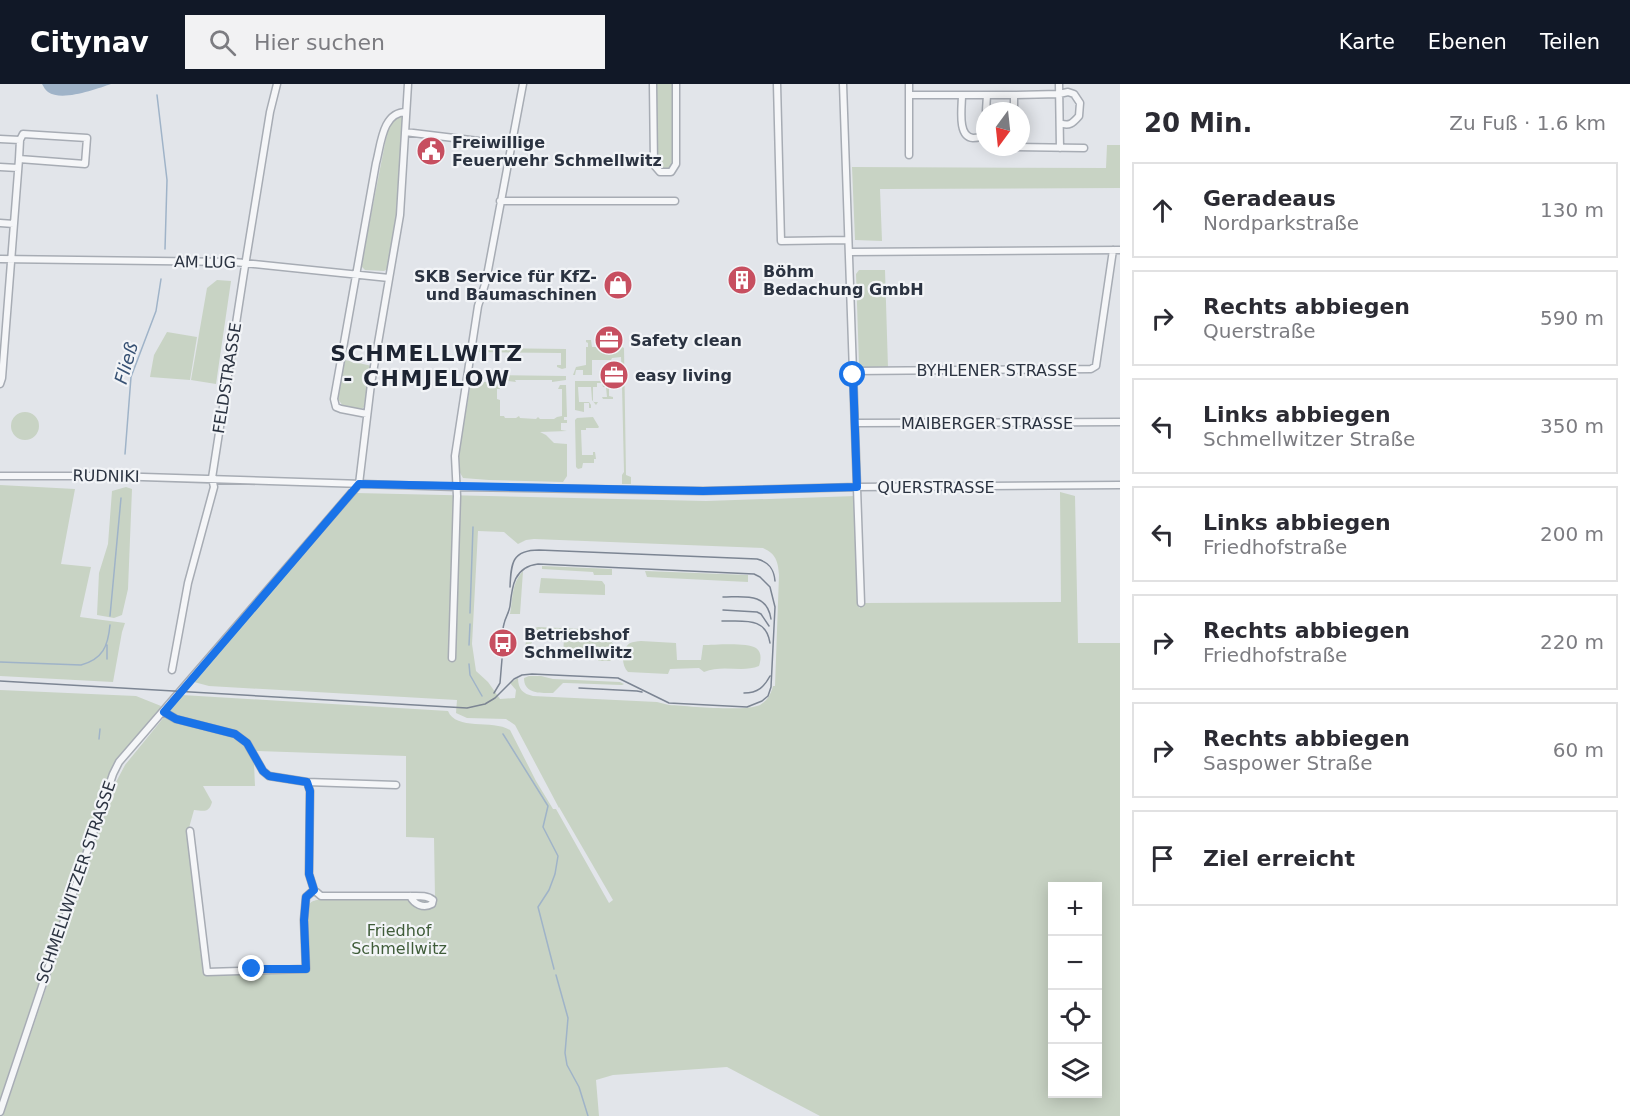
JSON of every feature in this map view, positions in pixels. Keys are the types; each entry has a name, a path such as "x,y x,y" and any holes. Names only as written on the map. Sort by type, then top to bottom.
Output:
{"street":[{"name":"FELDSTRASSE","path":"172,670 188,583 214,487 212,478 245,263 270,112 277,84"},
{"path":"359,484 367,414 400,215 408,84"},
{"path":"452,658 455,456 478,306 486,281 523,84"},
{"path":"653,84 654,165 660,172 671,172 676,164 676,84"},
{"path":"777,84 781,241 848,240"},
{"path":"843,84 861,603"},
{"path":"909,84 909,155"},
{"path":"1059,84 1060,148"},
{"path":"909,95 1014,95 1068,92 1074,94 1080,103 1079,116 1070,125 1060,123"},
{"path":"962,95 962,129 968,137 976,138"},
{"path":"987,95 987,102"},
{"path":"1014,95 1014,102"},
{"path":"367,414 341,409 334,403 376,163 385,125 399,112 406,112"},
{"path":"405,132 511,145"},
{"path":"0,384 2,378 18,159 20,140 23,134 87,138 85,164 18,159"},
{"path":"0,139 20,140"},
{"path":"1030,147 1084,148"},
{"path":"0,167 18,168"},
{"path":"500,201 675,201"},
{"path":"0,223 14,224"},
{"path":"849,252 1116,250"},
{"name":"BYHLENER STRASSE","path":"853,371 1091,369 1096,366 1116,250"},
{"name":"AM LUG","path":"0,259 245,263 389,278"},
{"name":"MAIBERGER STRASSE","path":"855,423 1120,422"},
{"name":"RUDNIKI","path":"0,476 212,478"},
{"name":"QUERSTRASSE","path":"212,478 359,484 703,491 1120,485"},
{"name":"SCHMELLWITZER STRASSE","path":"0,1112 113,774 119,762 359,484"},
{"path":"164,712 176,719 235,734 247,743 263,771 269,776 307,782 396,784"},
{"path":"307,782 310,791 309,874 314,890 321,896 410,896"},
{"path":"190,831 207,972 306,969 304,920 306,897 314,890"}],"green space":[{"path":"656,84 674,84 675,163 670,169 662,169 657,163"},
{"path":"396,116 404,118 396,216 388,269 384,271 365,270 361,266 388,128"},
{"path":"1107,145 1120,145 1120,188 880,189 882,241 855,240 852,167 1106,168"},
{"path":"859,270 885,270 888,368 862,367 859,364 856,274"},
{"path":"217,280 231,281 216,384 191,380 207,288"},
{"path":"167,332 197,337 190,380 150,377 154,355"},
{"path":"586,340 591,340 592,347 624,348 626,475 631,477 631,484 622,484 624,472 622,386 618,386 618,382 613,382 613,386 609,387 609,396 613,399 603,399 602,397 607,397 606,387 603,387 602,383 597,383 597,387 593,387 593,401 591,387 578,387 579,402 589,402 591,408 589,408 589,403 584,403 584,412 575,410 575,381 611,381 611,378 622,378 621,357 611,360 592,360 592,375 583,375 583,370 576,370 573,375 576,367 586,365 588,343"},
{"path":"477,348 566,349 566,368 557,367 561,365 561,353 476,352"},
{"path":"345,360 372,366 362,409 343,406 338,399"},
{"path":"492,375 566,376 566,380 552,382 552,380 515,380 516,382 500,380 500,389 497,389 500,416 554,419 562,416 562,389 558,389 560,385 566,385 567,417 564,417 564,420 567,420 567,423 561,423 561,430 567,431 540,432 554,443 567,444 567,476 563,482 463,478 458,469 458,458 471,382 491,382"},
{"path":"25,412 35,416 39,426 35,436 25,440 15,436 11,426 15,416"},
{"path":"593,417 599,427 581,430 582,455 593,455 595,452 596,459 594,463 583,463 582,468 578,469 576,467 575,420"},
{"path":"0,485 75,489 61,564 91,567 80,617 125,623 113,682 0,676"},
{"path":"126,487 132,489 128,589 122,615 114,618 97,615 99,573 108,544 112,491"},
{"name":"Friedhof Schmellwitz","path":"1060,492 1075,496 1078,643 1120,643 1120,1116 820,1116 727,1067 613,1075 596,1080 599,1116 3,1116 115,784 125,765 182,695 448,711 459,721 494,725 510,730 536,781 553,809 556,809 609,903 613,900 559,808 515,725 506,719 467,718 456,713 457,700 209,686 194,682 356,493 706,501 856,496 859,608 865,603 1061,602","holes":["478,531 504,532 518,544 534,539 763,548 776,558 779,575 775,686 760,705 742,708 533,696 522,690 518,678 510,683 516,690 515,698 500,699 488,682 476,671 472,644","257,751 406,756 406,837 434,838 435,898 313,901 309,905 307,917 308,971 203,973 187,835 194,810 208,810 211,806 212,802 203,786 255,786 251,754"]},
{"path":"542,566 612,569 612,575 542,569"},
{"path":"523,571 520,614 510,614 514,586"},
{"path":"645,571 748,575 748,582 647,577"},
{"path":"541,578 602,581 605,585 605,595 539,593"},
{"path":"538,627 604,630 604,639 615,645 616,655 610,661 598,661 600,657 577,657 573,660 531,658 525,652 526,639 532,642 529,648 534,654 563,655 564,638 526,636 528,630"},
{"path":"641,641 676,643 677,660 701,660 703,645 752,646 758,650 760,661 759,666 746,669 718,669 704,672 699,668 670,669 668,674 628,672 623,661 625,649 630,643"},
{"path":"529,676 624,684 563,683 553,693 543,693 534,692 527,687 524,678"},
{"path":"0,690 136,696 161,706 118,758 105,785 0,1099"}],"water":[{"path":"42,84 111,84 79,94 62,96 48,92"}],"waterway":[{"name":"Fließ","path":"157,95 167,180 165,249"},
{"name":"Fließ","path":"125,454 131,377 156,311 161,279"},
{"name":"Fließ","path":"110,616 121,498"},
{"path":"470,613 473,527"},
{"path":"469,645 470,624"},
{"name":"Fließ","path":"0,662 81,665 95,659 103,651 110,625"},
{"name":"Fließ","path":"107,645 107,659"},
{"path":"469,664 470,675 482,696"},
{"name":"Fließ","path":"99,739 100,729"},
{"path":"503,734 548,806 543,827 558,856 549,890 538,907 554,969"},
{"path":"556,975 568,1018 565,1053 567,1065 579,1087 588,1116"}],"tram line":[{"path":"510,587 512,565 518,555 539,550 757,559 770,567 775,581"},
{"path":"0,681 467,708 485,704 495,698 514,679 532,674 618,678 669,703 747,707 762,701 768,696 771,687 775,607 770,587 754,574 538,564 519,573 513,585 509,609 503,626 503,643"},
{"path":"723,597 746,597 760,600 769,610 771,619"},
{"path":"723,610 757,612 769,626"},
{"path":"722,621 745,621 759,624 768,634 770,643"},
{"path":"494,693 500,683 502,659"},
{"path":"744,693 760,689 770,676"},
{"path":"579,688 642,692"}],"place":[{"name":"Freiwillige Feuerwehr Schmellwitz","path":"431,151"},
{"name":"Böhm Bedachung GmbH","path":"742,280"},
{"name":"SKB Service für KfZ- und Baumaschinen","path":"618,285"},
{"name":"Safety clean","path":"609,340"},
{"name":"easy living","path":"614,375"},
{"name":"Betriebshof Schmellwitz","path":"503,643"}],"district":[{"name":"SCHMELLWITZ - CHMJELOW","path":"427,366"}],"route":[{"path":"252,969 306,969 304,920 306,897 314,890 309,874 310,791 307,782 269,776 263,771 247,743 235,734 176,719 164,712 359,484 703,491 857,487 853,375"}]}
